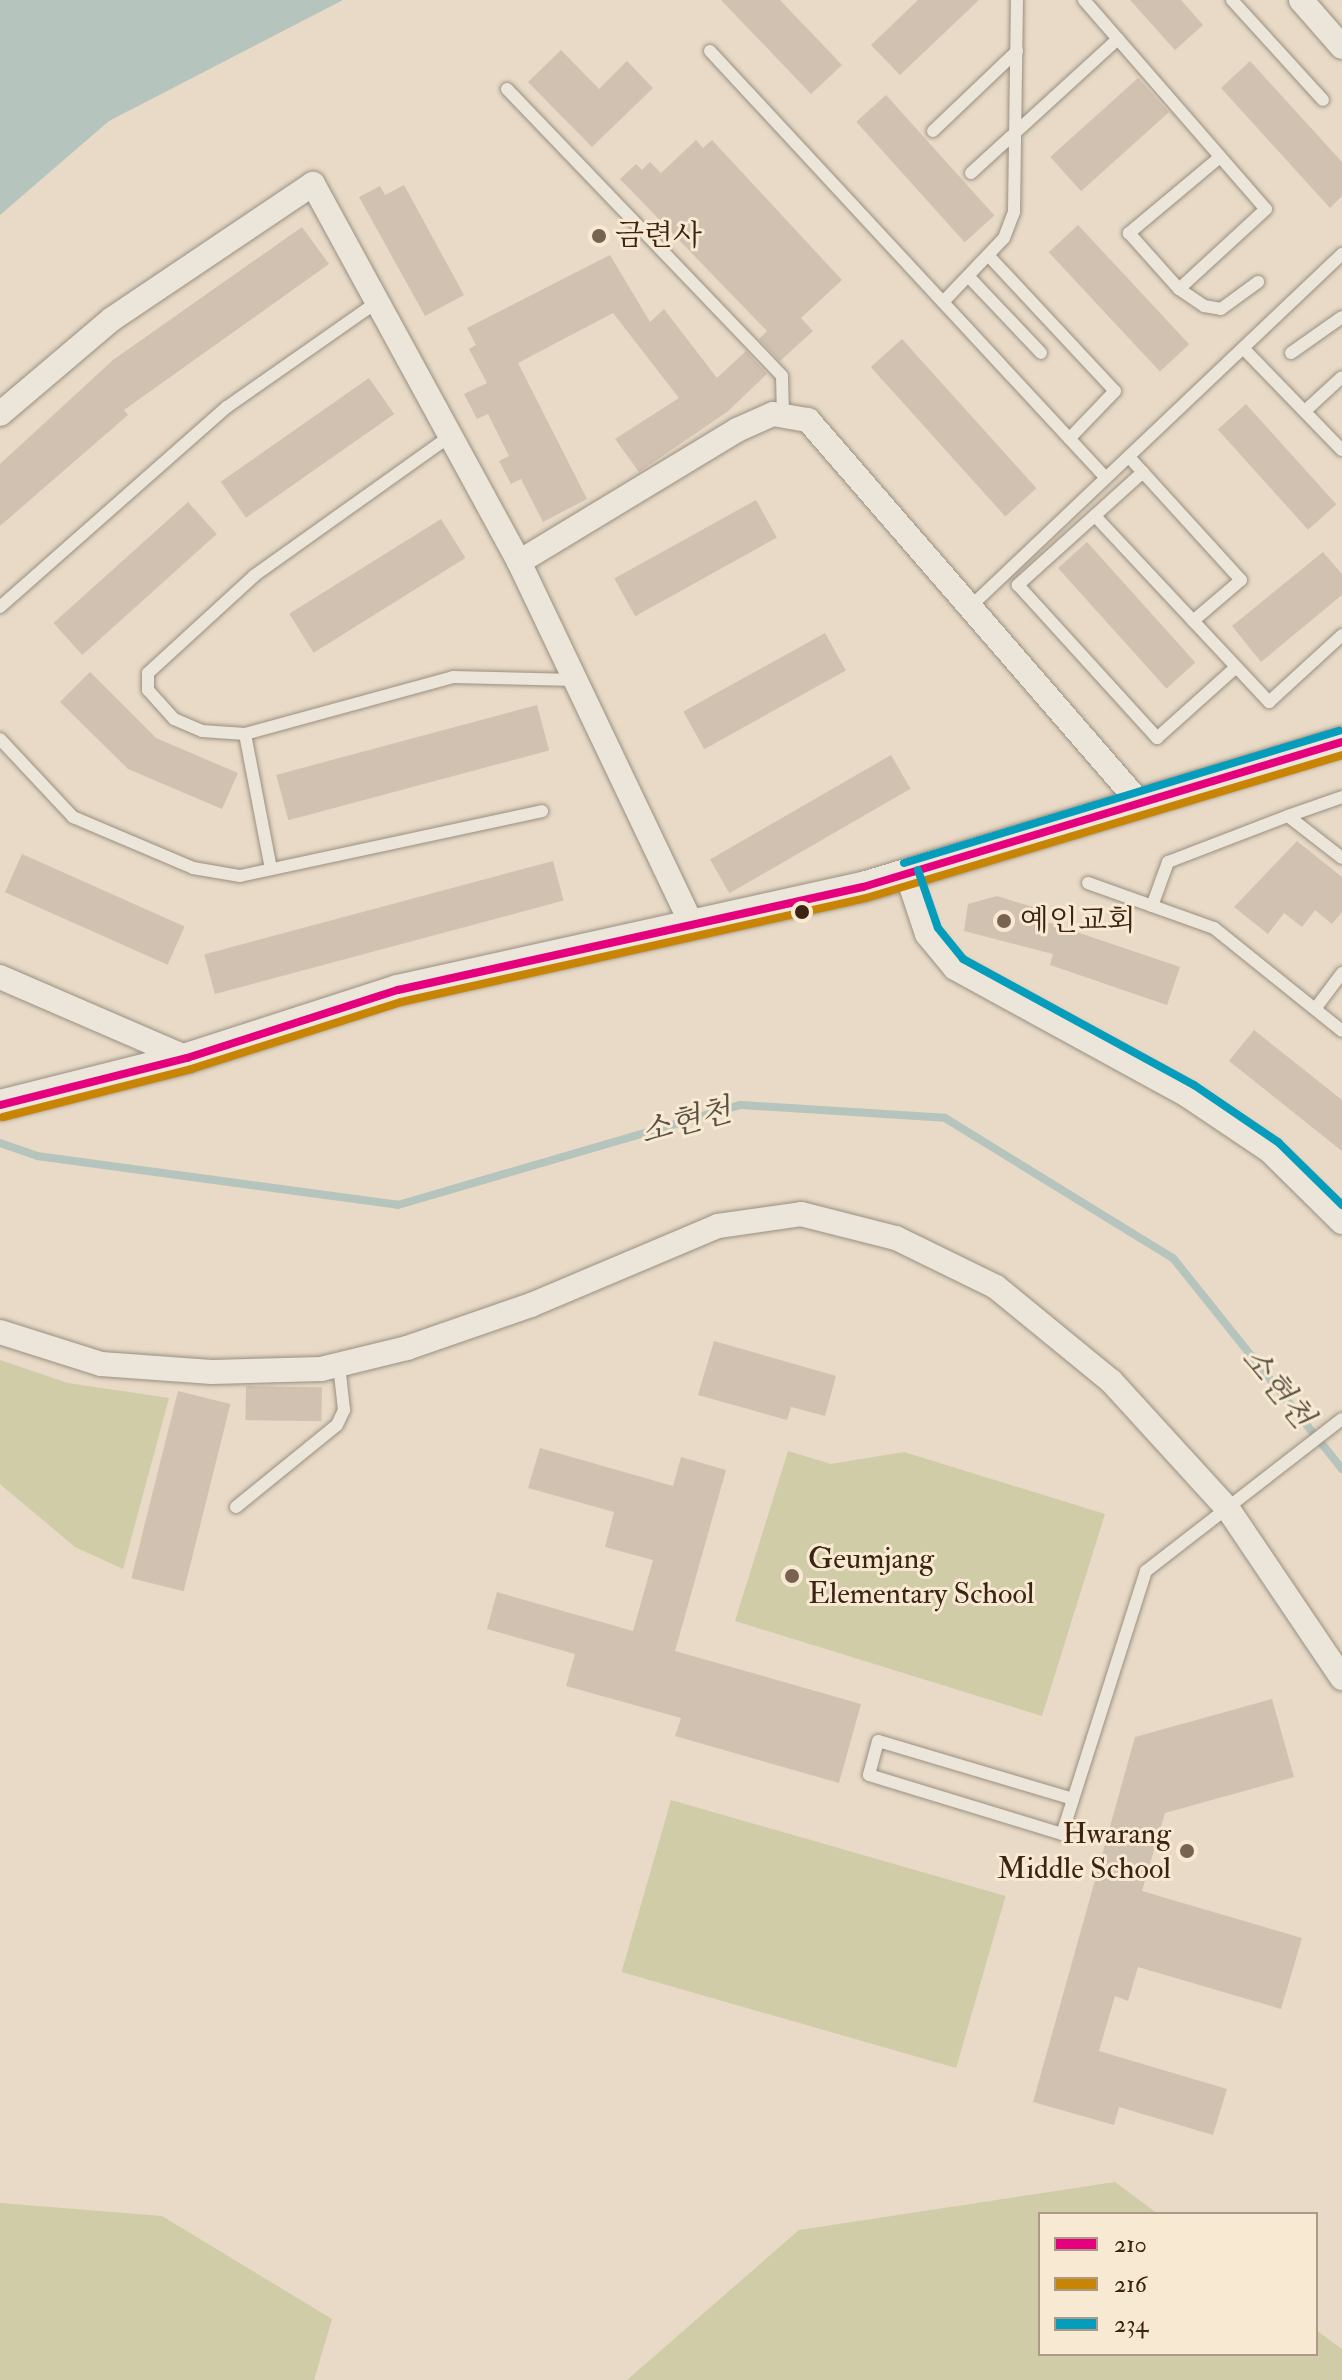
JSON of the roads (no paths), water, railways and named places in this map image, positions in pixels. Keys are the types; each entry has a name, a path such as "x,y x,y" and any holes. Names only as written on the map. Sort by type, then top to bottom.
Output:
{"street":[{"path":"1301,0 1342,47"},
{"path":"0,414 112,319 313,184 519,562 692,924"},
{"path":"519,562 737,430 783,416 808,420 1139,802"},
{"path":"0,1105 187,1058 398,990 907,874 1342,742"},
{"path":"907,874 927,934 955,968 1187,1095 1270,1151 1342,1222"},
{"path":"0,977 187,1058"},
{"path":"0,1332 101,1364 212,1372 339,1365 531,1305 718,1226 801,1214 896,1238 996,1287 1111,1381 1228,1509 1342,1678"}],"lane":[{"path":"943,302 1004,238 1014,212 1017,0"},
{"path":"1084,0 1266,209 1179,289"},
{"path":"1232,0 1323,100"},
{"path":"971,173 1118,39"},
{"path":"710,51 1106,478"},
{"path":"933,131 1017,51"},
{"path":"507,89 782,376 783,416"},
{"path":"1220,157 1129,233 1179,289 1221,309 1258,282"},
{"path":"970,607 1342,254"},
{"path":"988,255 1115,391 1069,439"},
{"path":"968,276 1041,353"},
{"path":"0,607 227,407 377,302"},
{"path":"1291,353 1342,317"},
{"path":"1243,348 1342,450"},
{"path":"1305,411 1342,377"},
{"path":"450,436 254,576 148,673 148,690 174,719 202,731 245,734 453,677 576,680"},
{"path":"1129,457 1241,580 1193,621"},
{"path":"1143,472 1018,585 1157,738 1236,667"},
{"path":"1095,516 1269,702 1342,635"},
{"path":"245,734 271,869"},
{"path":"0,739 73,817 193,868 240,876 542,811"},
{"path":"1152,906 1168,862 1342,797"},
{"path":"1288,816 1342,858"},
{"path":"1088,883 1214,928 1342,1031"},
{"path":"1315,1009 1342,973"},
{"path":"236,1507 337,1425 344,1410 339,1365"},
{"path":"1073,1799 878,1741 869,1775 1062,1834 1146,1571 1342,1419"}],"waterway":[{"name":"소현천","path":"0,1143 37,1156 398,1205 741,1105 945,1118 1173,1258 1342,1469"}],"place":[{"name":"금련사","path":"599,236"},
{"name":"예인교회","path":"1004,921"},
{"name":"Geumjang Elementary School","path":"792,1576"},
{"name":"Hwarang Middle School","path":"1187,1851"}]}
